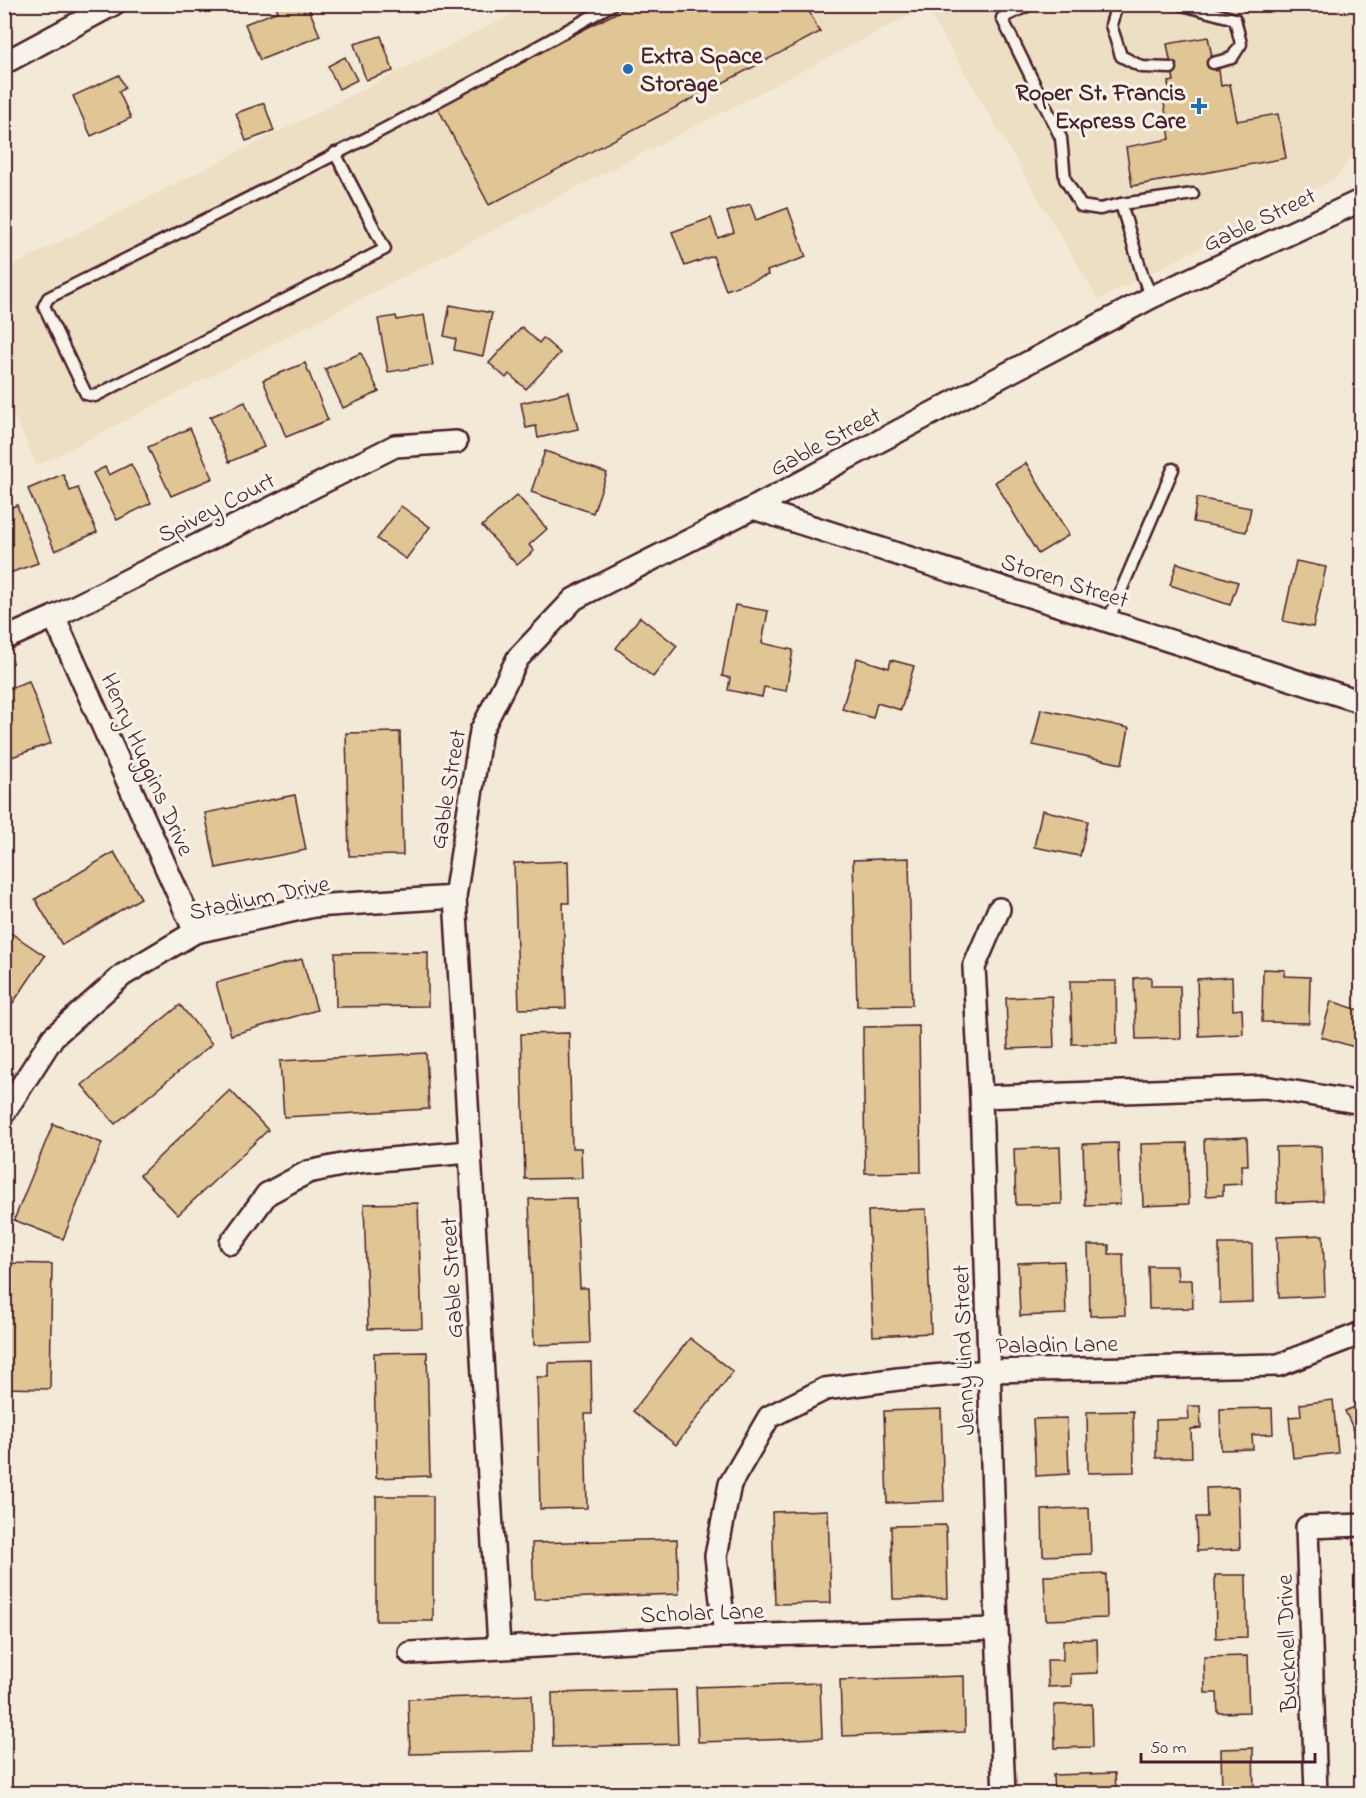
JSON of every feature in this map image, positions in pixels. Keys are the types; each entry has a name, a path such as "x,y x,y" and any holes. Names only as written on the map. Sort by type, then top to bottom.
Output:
{"street":[{"path":"4,63 114,4"},
{"name":"Gable Street","path":"499,1647 455,897 481,731 518,658 574,599 753,508 1152,297 1362,200"},
{"name":"Spivey Court","path":"4,639 54,617 395,446 456,442"},
{"name":"Storen Street","path":"753,508 1362,702"},
{"name":"Henry Huggins Drive","path":"54,617 195,932"},
{"name":"Stadium Drive","path":"4,1113 53,1037 123,975 195,932 314,906 455,897"},
{"name":"Jenny Lind Street","path":"999,909 974,967 981,1097 1004,1794"},
{"path":"981,1097 1265,1087 1362,1103"},
{"path":"231,1243 267,1194 308,1172 356,1162 469,1152"},
{"name":"Paladin Lane","path":"725,1636 716,1556 730,1484 769,1417 825,1389 898,1379 989,1371 1279,1365 1362,1333"},
{"name":"Bucknell Drive","path":"1316,1794 1307,1527 1362,1525"},
{"name":"Scholar Lane","path":"410,1653 725,1636 998,1629"}],"lane":[{"path":"335,153 385,249 95,396 86,394 44,306 48,298 535,50 613,4"},
{"path":"1031,4 1002,18 1061,138 1065,179 1081,206 1100,209 1193,194"},
{"path":"1117,4 1111,25 1121,56 1142,67 1171,68"},
{"path":"1179,4 1235,19 1241,44 1232,58 1213,63"},
{"path":"1121,204 1143,277 1152,297"},
{"path":"1108,621 1173,469"}],"shaded area":[{"path":"1343,4 1358,12 1361,20 1361,85 1353,119 1354,154 1335,179 1098,300 926,7 37,466 5,395 4,270 530,5"}],"building":[{"path":"275,4 307,4 320,36 260,60 245,24 278,11"},
{"name":"Extra Space Storage","path":"633,4 805,4 820,32 489,205 437,106"},
{"path":"381,36 393,71 366,80 354,44"},
{"name":"Roper St. Francis Express Care","path":"1208,37 1215,71 1219,70 1221,86 1230,84 1237,121 1278,114 1286,158 1132,186 1126,147 1170,139 1163,97 1170,96 1168,82 1174,81 1167,44"},
{"path":"345,57 357,80 339,89 328,66"},
{"path":"119,75 125,88 119,92 131,118 91,136 73,96"},
{"path":"264,103 274,131 246,141 236,113"},
{"path":"750,204 756,220 788,208 806,257 767,271 768,275 726,290 713,256 685,266 672,232 711,218 718,238 734,232 727,212"},
{"path":"450,305 492,313 483,356 454,350 456,339 444,336"},
{"path":"424,315 433,365 388,372 378,319 396,316 397,320"},
{"path":"522,327 539,343 543,338 560,353 526,389 509,374 506,378 489,363"},
{"path":"361,353 379,392 343,408 325,369"},
{"path":"305,363 328,420 286,437 263,380"},
{"path":"569,392 578,429 538,438 536,426 526,428 521,403"},
{"path":"245,402 264,447 229,462 210,417"},
{"path":"190,428 213,478 171,496 148,447"},
{"path":"545,451 607,473 593,513 531,492"},
{"path":"1026,463 1069,535 1038,554 995,482"},
{"path":"131,464 151,503 117,520 93,473 105,467 109,475"},
{"path":"63,474 70,491 78,488 97,532 55,551 28,489"},
{"path":"517,495 547,529 529,545 534,551 517,565 482,526"},
{"path":"1197,498 1251,508 1246,532 1193,522"},
{"path":"17,505 38,563 4,575 4,510"},
{"path":"401,506 430,527 406,559 377,539"},
{"path":"1296,561 1326,567 1313,627 1283,621"},
{"path":"1177,563 1238,582 1230,605 1170,585"},
{"path":"735,605 768,611 762,643 793,650 786,691 764,687 762,697 728,690 730,678 722,676"},
{"path":"640,617 677,646 653,677 616,648"},
{"path":"857,658 889,668 891,660 914,666 901,710 877,703 873,718 842,709"},
{"path":"29,681 51,743 9,758 4,746 4,690"},
{"path":"1041,709 1129,728 1122,764 1033,745"},
{"path":"400,732 403,855 349,856 346,733"},
{"path":"295,795 306,850 216,868 205,813"},
{"path":"1042,810 1088,821 1080,856 1034,847"},
{"path":"114,852 141,898 62,945 35,899"},
{"path":"909,858 912,1005 857,1006 853,860"},
{"path":"568,861 569,903 563,903 566,1008 519,1009 514,863"},
{"path":"4,930 45,956 4,1016"},
{"path":"428,952 428,1006 336,1007 335,953"},
{"path":"302,959 317,1010 231,1035 216,983"},
{"path":"1263,969 1285,970 1284,976 1310,977 1309,1023 1262,1022"},
{"path":"1151,977 1151,986 1180,986 1181,1038 1136,1039 1134,978"},
{"path":"1232,977 1233,1010 1242,1009 1243,1034 1199,1036 1197,979"},
{"path":"1070,981 1116,981 1117,1044 1072,1044"},
{"path":"1052,996 1054,1047 1008,1049 1006,998"},
{"path":"1331,1001 1362,1011 1361,1049 1321,1037"},
{"path":"180,1005 212,1044 115,1124 82,1085"},
{"path":"919,1026 921,1172 865,1173 863,1027"},
{"path":"569,1033 572,1148 581,1148 582,1178 525,1179 521,1034"},
{"path":"426,1053 429,1109 284,1117 280,1061"},
{"path":"230,1090 268,1130 178,1215 140,1175"},
{"path":"53,1124 102,1143 63,1239 14,1220"},
{"path":"1247,1137 1248,1165 1241,1165 1242,1184 1223,1185 1223,1195 1206,1196 1204,1139"},
{"path":"1118,1143 1120,1204 1085,1205 1083,1144"},
{"path":"1187,1143 1189,1204 1143,1206 1141,1144"},
{"path":"1321,1146 1323,1201 1277,1203 1276,1147"},
{"path":"1060,1147 1062,1204 1016,1205 1014,1149"},
{"path":"576,1198 580,1288 588,1288 590,1343 534,1345 529,1199"},
{"path":"418,1203 422,1328 368,1329 364,1204"},
{"path":"926,1209 931,1333 873,1336 868,1211"},
{"path":"1323,1235 1325,1296 1279,1298 1277,1237"},
{"path":"1219,1244 1252,1244 1253,1302 1220,1303"},
{"path":"1088,1245 1109,1245 1109,1254 1123,1254 1125,1315 1090,1316"},
{"path":"1064,1261 1066,1314 1020,1316 1018,1263"},
{"path":"4,1263 52,1264 50,1389 4,1388"},
{"path":"1148,1266 1177,1266 1178,1280 1192,1280 1193,1308 1149,1309"},
{"path":"690,1338 733,1372 676,1445 633,1411"},
{"path":"427,1352 430,1476 376,1478 374,1353"},
{"path":"591,1362 592,1414 585,1414 587,1508 540,1509 537,1377 549,1377 549,1363"},
{"path":"1333,1400 1338,1453 1293,1458 1289,1417 1301,1416 1300,1404"},
{"path":"1362,1404 1362,1448 1345,1411"},
{"path":"1188,1406 1200,1406 1201,1428 1191,1429 1192,1457 1156,1458 1156,1420 1189,1419"},
{"path":"1272,1408 1273,1434 1252,1435 1253,1449 1221,1450 1220,1409"},
{"path":"941,1409 944,1501 887,1503 884,1411"},
{"path":"1133,1411 1134,1472 1088,1473 1087,1412"},
{"path":"1067,1418 1069,1474 1036,1476 1033,1419"},
{"path":"1238,1487 1240,1549 1197,1551 1196,1517 1207,1517 1206,1488"},
{"path":"376,1496 433,1496 433,1621 376,1621"},
{"path":"1089,1508 1091,1554 1043,1556 1042,1510"},
{"path":"828,1510 831,1603 775,1604 772,1512"},
{"path":"946,1525 948,1598 893,1599 891,1526"},
{"path":"677,1539 679,1594 534,1599 532,1543"},
{"path":"1106,1574 1107,1618 1046,1620 1044,1576"},
{"path":"1215,1575 1246,1575 1247,1637 1216,1638"},
{"path":"1354,1576 1362,1576 1362,1629 1355,1629"},
{"path":"1097,1639 1098,1673 1071,1674 1071,1686 1048,1687 1047,1660 1063,1660 1063,1640"},
{"path":"1358,1654 1362,1654 1362,1694 1358,1694"},
{"path":"1247,1656 1249,1712 1218,1713 1217,1693 1205,1693 1204,1657"},
{"path":"964,1676 965,1732 842,1736 840,1680"},
{"path":"820,1683 822,1738 698,1742 696,1687"},
{"path":"676,1690 678,1744 553,1747 552,1693"},
{"path":"532,1695 534,1751 410,1754 408,1699"},
{"path":"1092,1704 1093,1747 1055,1748 1054,1705"},
{"path":"1253,1748 1254,1794 1222,1794 1221,1749"},
{"path":"1115,1773 1116,1790 1111,1790 1111,1794 1054,1794 1053,1775"}],"place":[{"name":"Extra Space Storage","path":"628,69"},
{"name":"Roper St. Francis Express Care","path":"1199,106"}]}
